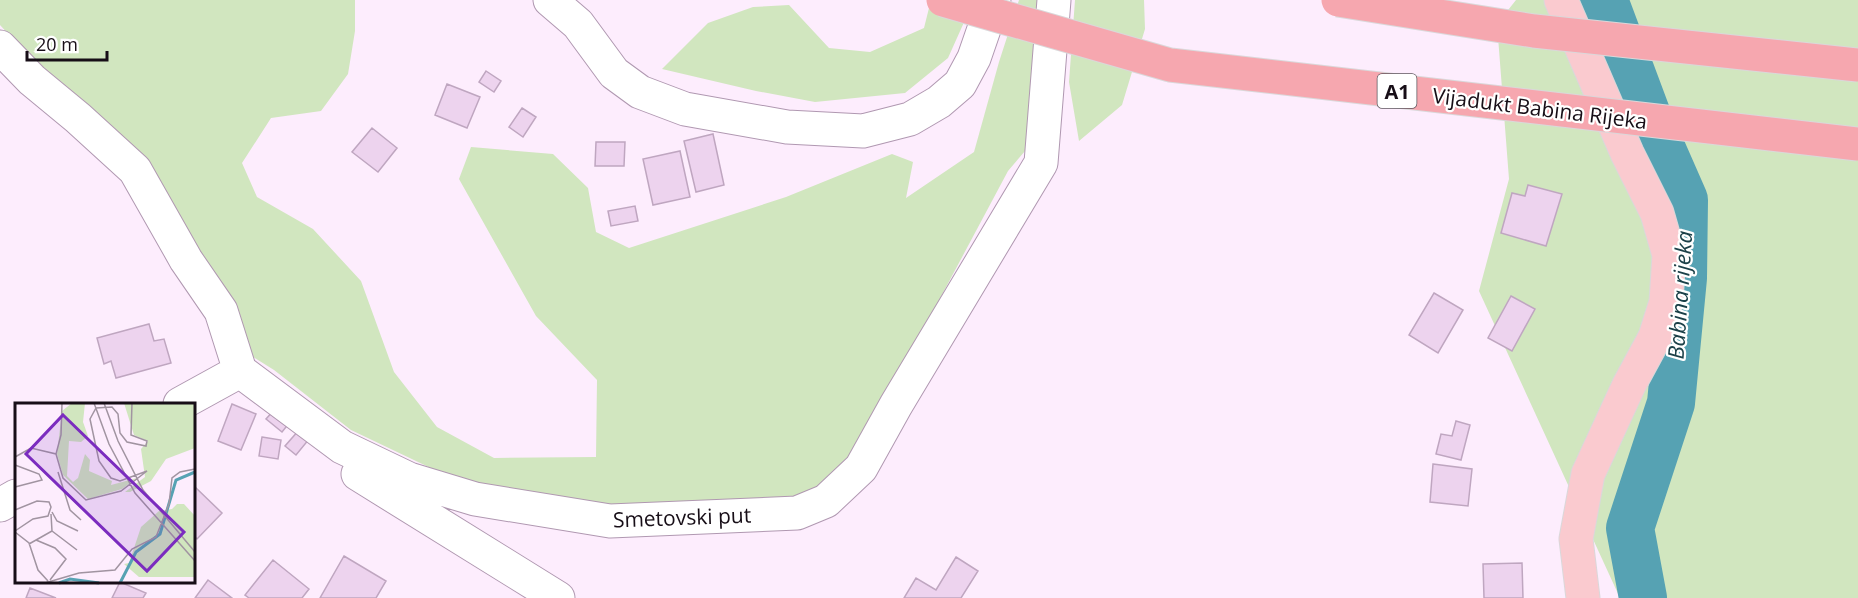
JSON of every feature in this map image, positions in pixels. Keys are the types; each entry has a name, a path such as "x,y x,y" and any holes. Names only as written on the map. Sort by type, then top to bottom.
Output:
{"highway":[{"name":"Vijadukt Babina Rijeka","path":"943,0 1170,65 1858,144"},
{"path":"1338,0 1534,32 1858,65"}],"main road":[{"path":"1561,0 1627,153 1658,213 1670,255 1666,302 1655,337 1629,385 1588,474 1576,538 1583,598"}],"street":[{"path":"550,0 578,24 614,73 640,92 685,109 787,127 863,131 910,119 939,102 960,84 974,58 994,0"},
{"name":"Smetovski put","path":"240,370 342,447 408,479 475,500 610,521 797,513 826,501 861,468 896,405 1041,163 1054,0"},
{"path":"0,48 32,80 135,170 186,260 221,311 240,370 183,403"},
{"path":"342,447 349,465 362,477 558,598"},
{"path":"0,505 15,497"}],"green space":[{"path":"0,0 355,0 355,31 348,74 321,111 271,118 242,163 257,197 313,229 361,281 394,372 437,427 494,458 596,457 597,380 536,316 459,179 471,147 553,154 588,188 596,232 629,248 786,197 892,154 913,162 906,198 974,152 1019,0 1051,0 1037,137 1008,171 921,334 838,478 803,498 623,509 460,482 351,430 274,370 250,355 189,233 0,25"},
{"path":"931,0 974,0 948,58 905,93 815,102 662,69 708,23 753,7 789,5 829,48 870,52 924,28"},
{"path":"1075,0 1144,0 1145,29 1122,105 1079,141 1069,82"},
{"path":"1516,0 1858,0 1858,598 1620,598 1479,291 1509,179 1497,24"}],"building":[{"path":"486,71 501,81 494,92 479,82"},
{"path":"447,84 480,97 467,128 435,115"},
{"path":"522,108 536,117 523,137 509,127"},
{"path":"372,128 397,148 378,172 352,152"},
{"path":"713,134 724,185 696,192 684,141"},
{"path":"596,142 625,142 624,166 595,166"},
{"path":"680,151 690,197 653,205 643,159"},
{"path":"1528,185 1562,194 1546,246 1501,233 1512,193 1525,196"},
{"path":"635,206 638,221 611,226 608,211"},
{"path":"1434,293 1463,310 1438,353 1409,335"},
{"path":"1511,296 1535,309 1512,351 1488,338"},
{"path":"149,324 154,341 164,339 171,363 116,378 111,361 104,364 97,338"},
{"path":"232,404 256,414 241,450 218,441"},
{"path":"275,409 290,422 282,432 266,419"},
{"path":"1456,421 1470,425 1461,460 1436,454 1441,434 1452,436"},
{"path":"299,430 310,438 296,455 285,446"},
{"path":"262,437 281,440 278,459 259,456"},
{"path":"1433,464 1472,469 1468,506 1430,502"},
{"path":"195,487 222,513 197,539 195,537"},
{"path":"344,556 386,581 376,598 320,598"},
{"path":"956,557 978,571 961,598 904,598 916,578 936,590"},
{"path":"273,560 309,589 302,598 249,598 245,595"},
{"path":"1522,563 1523,598 1484,598 1483,564"},
{"path":"208,580 232,598 195,598"},
{"path":"120,583 146,593 143,598 112,598"},
{"path":"30,588 56,598 26,598"}],"waterway":[{"name":"Babina rijeka","path":"1604,0 1648,118 1684,200 1683,278 1671,403 1630,528 1643,598"}]}
